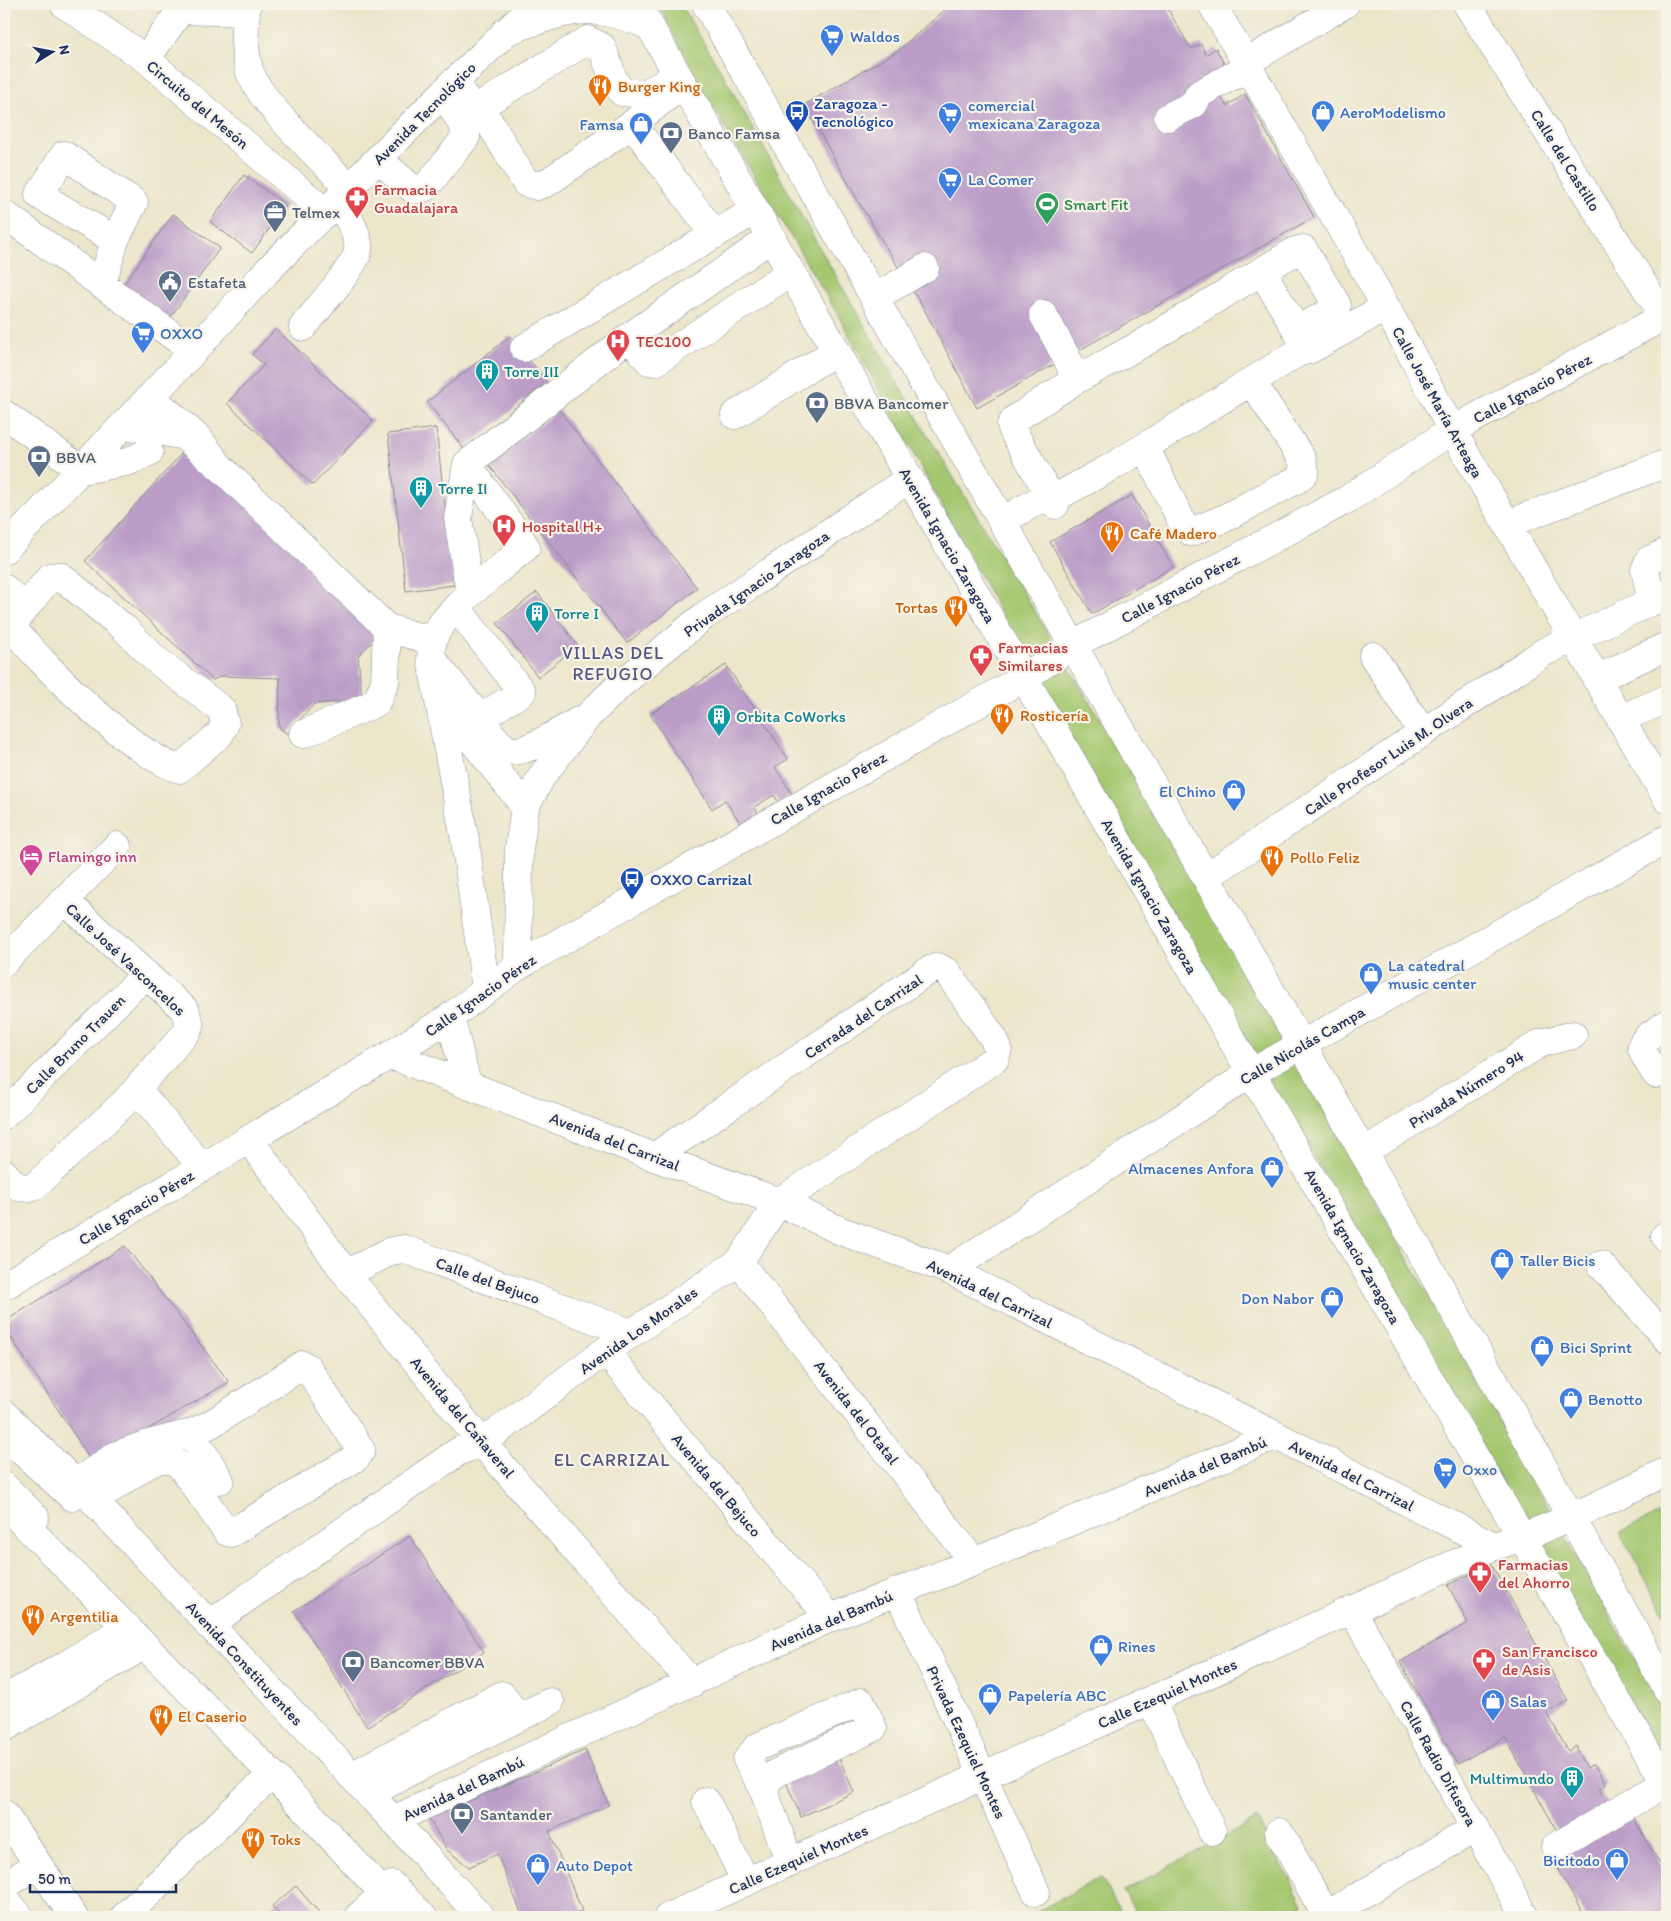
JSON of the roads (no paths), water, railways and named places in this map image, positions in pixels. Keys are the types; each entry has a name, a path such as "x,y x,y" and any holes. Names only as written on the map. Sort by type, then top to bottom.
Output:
{"street":[{"name":"Circuito del Mesón","path":"64,4 146,59 338,201"},
{"name":"Avenida Tecnológico","path":"4,550 123,427 267,271 454,82 535,4"},
{"name":"Calle José María Arteaga","path":"1212,4 1383,302 1452,430 1572,639 1667,798"},
{"path":"1168,117 1194,104 1204,106 1251,69 1345,4"},
{"name":"Calle del Castillo","path":"1467,4 1666,316"},
{"path":"146,59 182,7 246,8 249,69 260,95 338,201 355,235 358,251 351,265 303,326"},
{"path":"505,32 550,15 596,10 628,18 643,15"},
{"path":"713,11 874,298 1206,876 1667,1689"},
{"name":"Avenida Ignacio Zaragoza","path":"643,15 1251,1074 1524,1537 1666,1785"},
{"path":"482,110 588,40 602,47 614,81 622,92 645,94 681,80"},
{"path":"454,82 482,110 526,184 537,186 548,182 632,124 681,80"},
{"path":"378,159 414,190 426,186 466,137 454,82"},
{"path":"632,124 715,235"},
{"path":"524,348 754,211"},
{"path":"4,214 194,351"},
{"path":"480,718 522,692 463,601 458,518 467,464 628,337 771,238"},
{"path":"102,284 115,240"},
{"path":"1055,498 1011,425 1030,409 1084,376 1152,338 1295,251 1303,249 1334,297 1337,305 1302,344"},
{"path":"874,298 925,268"},
{"path":"1262,271 1302,344"},
{"path":"628,337 649,361 655,362 791,272"},
{"path":"1006,528 1252,382 1302,344 1383,302"},
{"path":"1042,314 1070,364 1084,376"},
{"name":"Calle Ignacio Pérez","path":"4,1286 450,1017 518,966 1023,678 1073,645 1348,499 1452,430 1666,316"},
{"path":"735,415 836,352"},
{"path":"1145,447 1182,522 1191,532 1222,519 1268,493 1298,479 1304,472 1302,459 1252,382"},
{"path":"151,396 198,438 219,466"},
{"path":"4,414 82,470 127,462 149,452"},
{"path":"123,427 144,428 184,436 219,466 387,628 432,650 497,741 510,751 521,751 598,707 585,698 529,739 519,742 506,737"},
{"path":"1507,524 1667,463"},
{"path":"467,464 526,547 463,601 437,631 432,650 437,696 465,840 486,990"},
{"name":"Privada Ignacio Zaragoza","path":"518,966 519,849 526,807 542,776 598,707 704,616 909,479"},
{"path":"1660,598 1645,570 1649,560 1667,552"},
{"path":"4,588 13,618 68,688 141,748 168,766 179,770 220,734 225,724 221,709 155,659 124,628 60,576 50,577 13,618"},
{"name":"Calle Profesor Luis M. Olvera","path":"1206,876 1544,652 1660,598"},
{"path":"303,734 376,703 385,682 387,628"},
{"path":"1596,679 1667,646"},
{"path":"1373,656 1423,733"},
{"path":"437,696 526,807"},
{"path":"1620,718 1667,700"},
{"path":"496,783 504,795 513,817 519,849"},
{"name":"Calle Nicolás Campa","path":"949,1270 1251,1074 1301,1044 1667,840"},
{"path":"4,962 116,846"},
{"name":"Calle José Vasconcelos","path":"4,1173 16,1186 22,1189 36,1185 131,1095 187,1032 190,1026 185,1010 64,900"},
{"name":"Cerrada del Carrizal","path":"654,1157 928,971 938,967 947,972 994,1039 998,1049 995,1059 779,1202"},
{"name":"Calle Bruno Trauen","path":"4,1115 146,974"},
{"path":"450,1017 467,1083"},
{"path":"1667,1024 1644,1039 1641,1044 1641,1050 1656,1074 1667,1073"},
{"name":"Privada Número 94","path":"1363,1152 1540,1043 1573,1035"},
{"name":"Avenida del Carrizal","path":"390,1054 654,1157 779,1202 841,1231 949,1270 1494,1546"},
{"path":"131,1095 196,1171"},
{"name":"Avenida del Cañaveral","path":"249,1139 346,1274 482,1443 692,1683"},
{"name":"Avenida Los Morales","path":"208,1625 459,1451 482,1443 605,1351 739,1262 779,1202"},
{"name":"Calle del Bejuco","path":"346,1274 392,1251 404,1249 631,1333"},
{"name":"Avenida del Otatal","path":"739,1262 974,1562"},
{"path":"1601,1265 1667,1339"},
{"name":"Avenida del Bejuco","path":"605,1351 830,1618"},
{"path":"303,1365 307,1367 361,1450 357,1456 231,1532 227,1532 180,1465 172,1460 163,1459 152,1462 85,1492 117,1455 212,1424 303,1365"},
{"name":"Avenida Constituyentes","path":"4,1414 85,1492 393,1820 481,1917"},
{"path":"191,1432 220,1480"},
{"path":"4,1435 76,1501 386,1826 466,1917"},
{"name":"Avenida del Bambú","path":"393,1820 830,1618 974,1562 1276,1436"},
{"name":"Calle Ezequiel Montes","path":"668,1917 699,1911 746,1882 790,1862 1494,1546 1524,1537 1596,1507 1667,1471"},
{"path":"4,1486 148,1631 423,1917"},
{"path":"4,1504 274,1775 406,1917"},
{"name":"Privada Ezequiel Montes","path":"898,1592 1036,1892"},
{"name":"Calle Radio Difusora","path":"1352,1610 1525,1917"},
{"path":"4,1699 66,1665 136,1636"},
{"path":"4,1728 136,1636"},
{"path":"360,1785 449,1739 502,1695 518,1718 550,1702"},
{"path":"1151,1700 1212,1831"},
{"path":"124,1917 246,1798 274,1775"},
{"path":"1555,1846 1666,1785"},
{"path":"762,1786 790,1862"},
{"path":"706,1802 746,1882"},
{"path":"4,1814 74,1917"},
{"path":"1279,1832 1324,1916 1476,1828"},
{"path":"4,1886 37,1865"},
{"path":"358,1917 384,1893"},
{"path":"4,1897 20,1917"}],"place":[{"name":"Waldos","path":"832,57"},
{"name":"Burger King","path":"600,107"},
{"name":"Zaragoza - Tecnológico","path":"797,133"},
{"name":"AeroModelismo","path":"1323,133"},
{"name":"comercial mexicana Zaragoza","path":"950,135"},
{"name":"Famsa","path":"641,145"},
{"name":"Banco Famsa","path":"671,154"},
{"name":"La Comer","path":"950,200"},
{"name":"Farmacia Guadalajara","path":"357,219"},
{"name":"Smart Fit","path":"1047,225"},
{"name":"Telmex","path":"275,233"},
{"name":"Estafeta","path":"170,303"},
{"name":"OXXO","path":"143,354"},
{"name":"TEC100","path":"618,362"},
{"name":"Torre III","path":"487,392"},
{"name":"BBVA Bancomer","path":"817,424"},
{"name":"BBVA","path":"39,478"},
{"name":"Torre II","path":"421,509"},
{"name":"Hospital H+","path":"504,547"},
{"name":"Café Madero","path":"1112,554"},
{"name":"Tortas","path":"956,628"},
{"name":"Torre I","path":"537,634"},
{"name":"Farmacias Similares","path":"981,677"},
{"name":"Rosticería","path":"1002,736"},
{"name":"Orbita CoWorks","path":"719,737"},
{"name":"El Chino","path":"1234,812"},
{"name":"Flamingo inn","path":"31,877"},
{"name":"Pollo Feliz","path":"1272,878"},
{"name":"OXXO Carrizal","path":"632,900"},
{"name":"La catedral music center","path":"1371,995"},
{"name":"Almacenes Anfora","path":"1272,1189"},
{"name":"Taller Bicis","path":"1502,1281"},
{"name":"Don Nabor","path":"1332,1319"},
{"name":"Bici Sprint","path":"1542,1368"},
{"name":"Benotto","path":"1571,1420"},
{"name":"Oxxo","path":"1445,1490"},
{"name":"Farmacias del Ahorro","path":"1480,1594"},
{"name":"Argentilia","path":"33,1637"},
{"name":"Rines","path":"1101,1667"},
{"name":"San Francisco de Asis","path":"1484,1681"},
{"name":"Bancomer BBVA","path":"353,1683"},
{"name":"Papelería ABC","path":"990,1716"},
{"name":"Salas","path":"1493,1722"},
{"name":"El Caserio","path":"161,1737"},
{"name":"Multimundo","path":"1572,1799"},
{"name":"Santander","path":"462,1835"},
{"name":"Toks","path":"253,1860"},
{"name":"Bicitodo","path":"1617,1881"},
{"name":"Auto Depot","path":"538,1886"}],"district":[{"name":"VILLAS DEL REFUGIO","path":"613,663"},
{"name":"EL CARRIZAL","path":"612,1460"}]}
